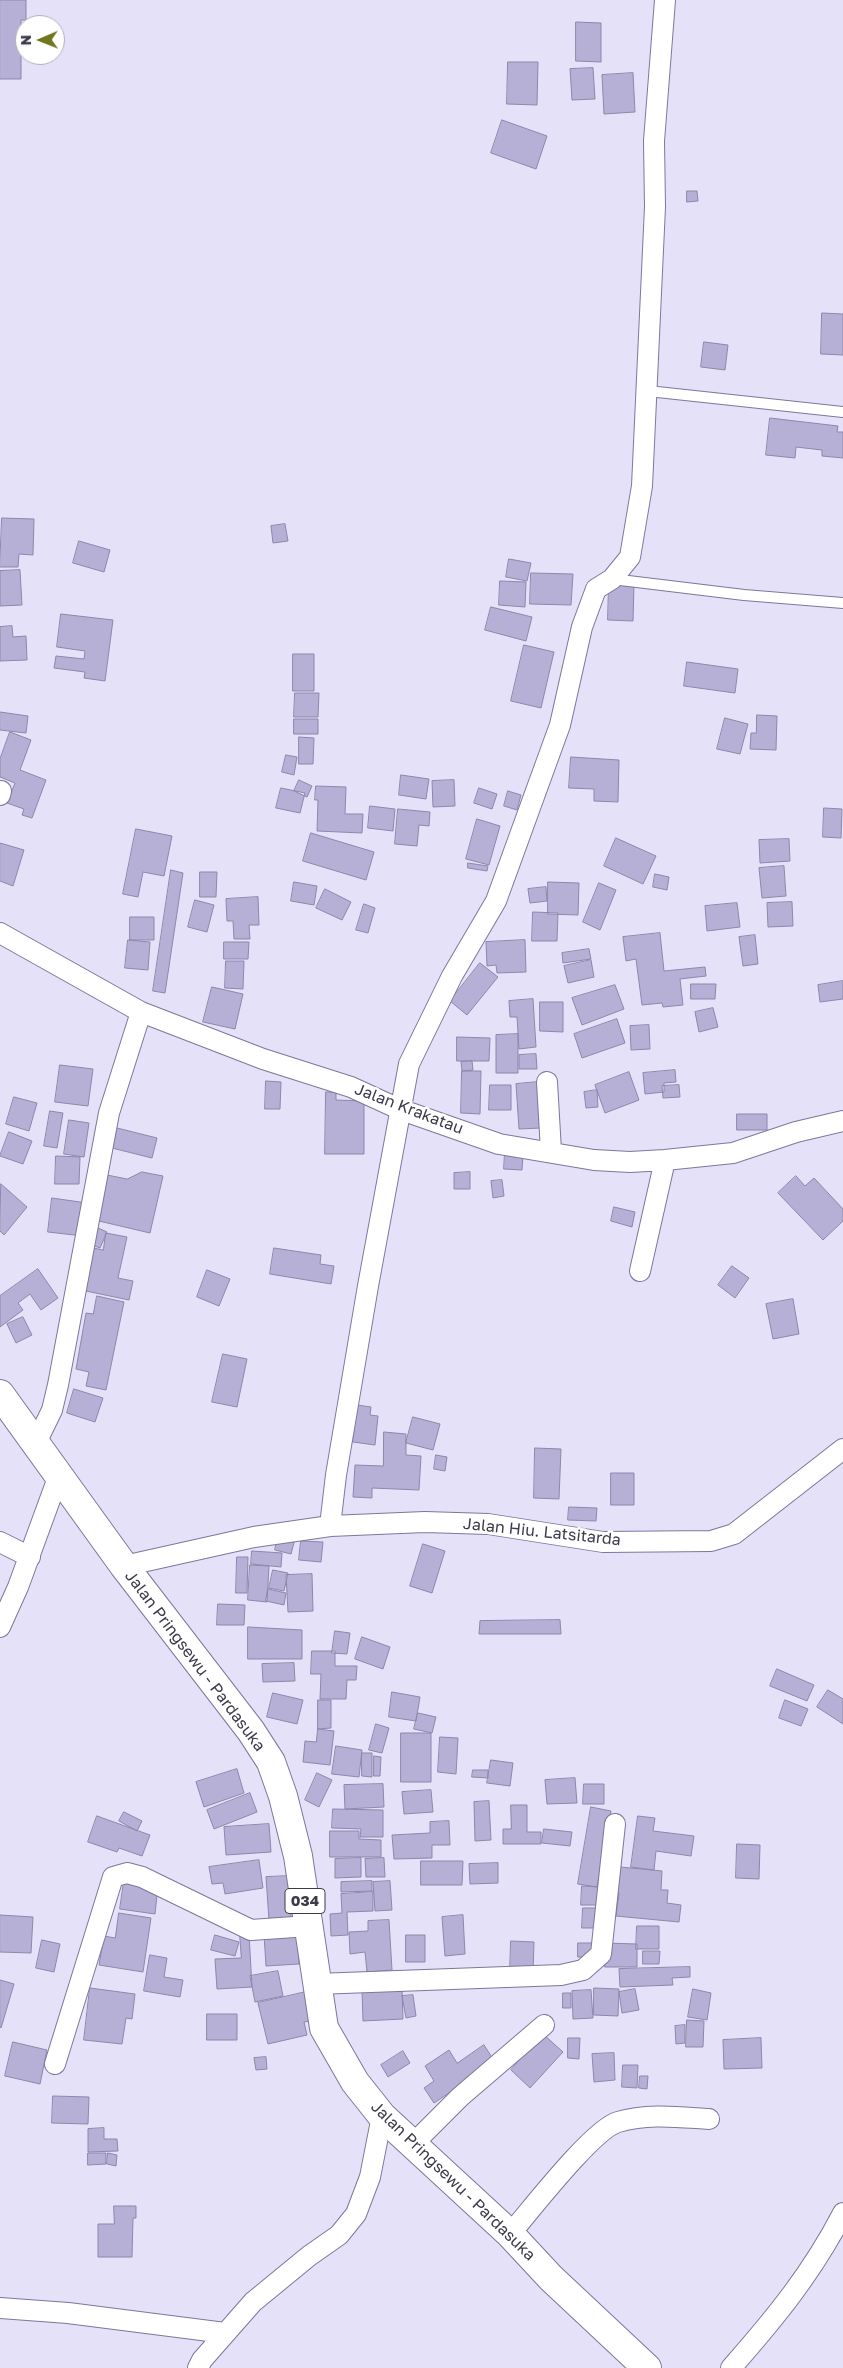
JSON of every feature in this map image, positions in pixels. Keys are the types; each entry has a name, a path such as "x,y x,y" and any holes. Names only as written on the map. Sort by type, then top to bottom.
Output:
{"main road":[{"name":"Jalan Pringsewu - Pardasuka","path":"1,1399 36,1443 124,1566 250,1731 271,1762 283,1796 298,1856 324,2028 355,2082 382,2116 510,2234 551,2278 647,2368"}],"street":[{"path":"330,1526 336,1475 399,1109 409,1064 426,1025 496,901 560,726 582,627 596,589 612,579 623,568 630,556 642,486 648,391 655,207 654,141 665,0"},
{"name":"Jalan Krakatau","path":"0,933 141,1012 263,1059 351,1088 399,1109 499,1144 550,1151 594,1160 630,1162 664,1160 733,1153 796,1132 843,1120"},
{"path":"36,1443 52,1410 109,1113 141,1012"},
{"path":"547,1082 550,1151"},
{"path":"640,1271 664,1160"},
{"name":"Jalan Hiu. Latsitarda","path":"124,1566 254,1537 330,1526 425,1522 479,1524 603,1542 711,1541 734,1534 843,1449"},
{"path":"0,1627 30,1556 59,1475"},
{"path":"0,1542 30,1556"},
{"path":"316,1984 541,1977 583,1970 601,1954 615,1824"},
{"path":"55,2064 114,1877 127,1873 142,1877 251,1930 309,1926"},
{"path":"413,2144 460,2097 544,2025"},
{"path":"198,2368 202,2360 253,2302 309,2256 339,2235 356,2214 370,2177 382,2116"},
{"path":"510,2234 594,2137 616,2122 646,2116 709,2119"},
{"path":"731,2368 785,2306 826,2246 843,2213"},
{"path":"0,2308 68,2313 225,2333"}],"lane":[{"path":"648,391 843,412"},
{"path":"612,579 744,595 843,603"}],"building":[{"path":"0,0 26,0 26,15 15,15 15,65 21,65 21,79 0,79"},
{"path":"576,22 601,23 601,62 576,61"},
{"path":"508,62 538,62 537,105 507,104"},
{"path":"593,68 595,99 572,100 570,69"},
{"path":"633,73 635,112 604,114 602,75"},
{"path":"502,120 547,136 536,169 491,153"},
{"path":"687,191 697,191 698,201 687,202"},
{"path":"822,313 843,314 843,355 821,354"},
{"path":"704,342 728,345 725,370 701,367"},
{"path":"770,418 838,426 837,432 843,432 843,458 822,456 822,450 796,447 795,458 766,455"},
{"path":"2,518 34,519 33,555 19,554 18,567 0,567"},
{"path":"285,524 288,541 273,543 271,526"},
{"path":"79,541 110,550 104,572 73,563"},
{"path":"509,559 531,563 527,581 506,577"},
{"path":"20,570 22,605 0,606 0,571"},
{"path":"531,573 573,574 571,605 530,604"},
{"path":"500,581 526,582 525,607 499,605"},
{"path":"609,583 634,584 633,621 608,620"},
{"path":"491,607 532,617 526,641 485,630"},
{"path":"61,614 113,620 105,681 84,678 85,672 54,668 56,656 84,659 85,651 57,647"},
{"path":"12,626 13,637 26,636 27,660 0,661 0,627"},
{"path":"524,645 554,652 541,708 511,701"},
{"path":"293,654 314,654 314,691 293,691"},
{"path":"687,662 738,669 735,693 684,686"},
{"path":"295,693 319,693 318,717 294,717"},
{"path":"0,712 28,716 26,733 0,730"},
{"path":"757,715 777,716 776,750 750,749 751,733 756,733"},
{"path":"725,718 748,724 740,754 717,749"},
{"path":"294,719 318,719 318,734 294,734"},
{"path":"10,732 31,740 20,770 46,780 32,818 22,815 24,809 7,803 15,783 0,777 0,759"},
{"path":"299,737 314,738 313,764 299,764"},
{"path":"286,755 297,757 294,775 282,772"},
{"path":"571,757 619,760 618,802 594,801 594,789 569,788"},
{"path":"401,775 429,779 426,799 399,795"},
{"path":"299,780 312,786 307,797 294,791"},
{"path":"454,780 455,806 433,807 432,781"},
{"path":"316,786 346,787 345,814 363,814 362,833 317,831 318,800 315,800"},
{"path":"281,788 305,793 300,813 276,808"},
{"path":"479,788 497,794 492,809 474,803"},
{"path":"508,791 521,795 517,810 504,806"},
{"path":"370,806 395,809 393,831 368,828"},
{"path":"824,808 842,809 841,838 823,837"},
{"path":"398,809 430,812 429,826 419,825 417,846 395,844"},
{"path":"477,819 500,826 489,865 466,859"},
{"path":"136,829 172,836 164,876 143,872 138,897 123,894"},
{"path":"311,833 374,852 366,880 303,861"},
{"path":"616,838 656,856 643,884 604,866"},
{"path":"789,839 790,861 760,863 759,840"},
{"path":"0,843 24,850 13,886 0,881"},
{"path":"468,863 488,866 487,871 468,868"},
{"path":"784,866 786,896 762,898 759,868"},
{"path":"171,870 183,873 165,993 153,991"},
{"path":"200,872 217,872 216,897 200,897"},
{"path":"655,874 669,877 667,890 653,887"},
{"path":"294,882 317,886 314,905 291,901"},
{"path":"548,882 579,883 578,915 548,914"},
{"path":"599,883 616,890 600,930 583,922"},
{"path":"546,887 547,901 530,903 528,889"},
{"path":"325,889 351,902 342,920 316,908"},
{"path":"258,897 259,925 249,925 250,939 234,939 233,921 227,921 226,899"},
{"path":"195,900 214,905 207,932 188,927"},
{"path":"792,902 793,926 768,927 767,903"},
{"path":"737,903 740,927 707,931 705,906"},
{"path":"364,904 375,908 368,933 356,930"},
{"path":"533,912 558,913 557,941 532,941"},
{"path":"130,917 154,917 154,940 130,940"},
{"path":"660,933 664,971 705,967 706,976 680,979 683,1005 663,1007 662,1003 642,1005 636,959 626,961 623,937"},
{"path":"755,935 758,964 743,966 739,937"},
{"path":"128,940 150,942 148,970 125,968"},
{"path":"525,940 526,972 497,973 496,965 487,966 486,942"},
{"path":"224,942 249,942 248,959 224,959"},
{"path":"589,949 591,959 563,963 562,953"},
{"path":"591,960 594,977 568,983 564,966"},
{"path":"226,961 244,961 243,989 225,988"},
{"path":"480,963 498,977 467,1015 450,1001"},
{"path":"843,981 843,999 820,1002 818,985"},
{"path":"691,984 716,984 715,999 691,999"},
{"path":"615,985 624,1009 582,1025 572,998"},
{"path":"212,987 243,994 235,1029 203,1022"},
{"path":"533,999 536,1047 519,1049 517,1017 510,1017 509,1001"},
{"path":"540,1002 563,1002 563,1032 540,1031"},
{"path":"713,1008 718,1027 699,1032 695,1012"},
{"path":"617,1019 625,1043 582,1058 574,1034"},
{"path":"649,1025 650,1049 631,1050 630,1026"},
{"path":"518,1034 518,1073 496,1073 496,1035"},
{"path":"457,1037 490,1038 489,1061 457,1061"},
{"path":"536,1054 537,1069 519,1069 519,1055"},
{"path":"472,1061 473,1070 462,1071 461,1062"},
{"path":"60,1065 93,1069 88,1106 55,1102"},
{"path":"675,1070 676,1082 664,1083 664,1092 645,1094 643,1073"},
{"path":"462,1071 481,1071 480,1114 461,1113"},
{"path":"629,1072 639,1100 605,1113 595,1085"},
{"path":"266,1081 281,1082 280,1109 265,1109"},
{"path":"538,1082 541,1128 519,1129 516,1084"},
{"path":"490,1085 511,1085 511,1110 489,1110"},
{"path":"679,1085 680,1097 663,1098 662,1086"},
{"path":"597,1090 598,1107 586,1108 584,1092"},
{"path":"326,1092 336,1092 336,1100 364,1101 364,1154 325,1154"},
{"path":"14,1097 37,1103 29,1131 6,1124"},
{"path":"50,1111 63,1113 57,1148 44,1146"},
{"path":"737,1114 767,1114 767,1130 737,1130"},
{"path":"69,1120 89,1123 84,1157 64,1154"},
{"path":"113,1127 157,1138 152,1158 108,1147"},
{"path":"9,1132 32,1141 23,1164 0,1156"},
{"path":"505,1152 523,1154 522,1170 504,1169"},
{"path":"56,1156 80,1157 79,1184 55,1184"},
{"path":"142,1172 163,1176 150,1233 99,1221 102,1174 127,1179"},
{"path":"470,1172 470,1189 454,1189 454,1173"},
{"path":"796,1176 805,1186 814,1178 843,1209 843,1221 823,1240 778,1193"},
{"path":"502,1180 504,1196 493,1198 491,1181"},
{"path":"1,1184 27,1207 4,1235 0,1231"},
{"path":"52,1198 87,1203 83,1236 48,1232"},
{"path":"614,1207 635,1212 632,1227 611,1221"},
{"path":"96,1227 107,1232 100,1248 89,1244"},
{"path":"106,1233 127,1237 118,1278 133,1281 129,1300 81,1290 89,1247 103,1250"},
{"path":"274,1248 321,1255 320,1264 334,1266 331,1284 270,1274"},
{"path":"732,1266 749,1278 735,1298 718,1285"},
{"path":"38,1269 58,1298 41,1310 30,1294 18,1303 23,1310 0,1327 0,1296"},
{"path":"207,1270 230,1279 219,1306 197,1297"},
{"path":"97,1296 124,1302 106,1390 86,1386 89,1372 76,1369 86,1313 93,1314"},
{"path":"793,1299 799,1334 773,1339 766,1304"},
{"path":"23,1317 32,1335 16,1343 7,1324"},
{"path":"223,1354 247,1359 237,1407 212,1402"},
{"path":"74,1389 103,1398 95,1422 67,1413"},
{"path":"357,1405 371,1407 370,1415 378,1416 375,1445 353,1442"},
{"path":"413,1417 440,1424 433,1450 406,1443"},
{"path":"384,1432 406,1434 406,1455 421,1456 419,1490 372,1488 372,1498 353,1497 355,1465 383,1466"},
{"path":"535,1448 561,1449 559,1499 534,1498"},
{"path":"436,1455 447,1457 445,1471 434,1469"},
{"path":"611,1473 634,1473 634,1505 611,1505"},
{"path":"569,1507 597,1508 596,1521 568,1520"},
{"path":"278,1535 295,1539 291,1554 275,1550"},
{"path":"301,1541 323,1542 321,1562 299,1560"},
{"path":"423,1544 445,1551 432,1593 410,1586"},
{"path":"252,1551 282,1553 281,1567 251,1564"},
{"path":"237,1557 248,1557 247,1593 236,1593"},
{"path":"250,1565 269,1566 267,1602 248,1600"},
{"path":"273,1570 288,1573 284,1591 269,1588"},
{"path":"312,1574 313,1611 288,1612 286,1575"},
{"path":"268,1589 286,1593 284,1605 266,1601"},
{"path":"218,1604 245,1605 244,1625 217,1625"},
{"path":"560,1620 561,1634 479,1634 480,1621"},
{"path":"248,1627 302,1630 302,1659 248,1659"},
{"path":"335,1631 350,1633 347,1654 332,1653"},
{"path":"362,1637 390,1647 383,1669 355,1659"},
{"path":"312,1651 335,1651 335,1666 357,1666 356,1680 347,1680 346,1699 320,1699 321,1674 311,1674"},
{"path":"294,1663 295,1681 263,1682 262,1664"},
{"path":"777,1669 814,1685 807,1701 770,1686"},
{"path":"828,1690 843,1699 843,1724 817,1707"},
{"path":"392,1692 420,1697 416,1721 389,1717"},
{"path":"273,1693 303,1700 297,1724 267,1717"},
{"path":"318,1700 331,1700 331,1728 318,1729"},
{"path":"785,1700 808,1709 801,1726 779,1718"},
{"path":"418,1713 436,1717 432,1733 414,1729"},
{"path":"376,1724 389,1728 382,1753 369,1750"},
{"path":"318,1729 334,1731 330,1765 303,1762 305,1741 316,1742"},
{"path":"401,1733 431,1733 431,1782 401,1782"},
{"path":"440,1737 458,1738 456,1774 438,1772"},
{"path":"336,1746 362,1750 359,1777 332,1774"},
{"path":"362,1753 372,1753 372,1777 362,1776"},
{"path":"374,1756 381,1757 380,1776 374,1776"},
{"path":"491,1760 513,1763 510,1786 487,1783"},
{"path":"237,1769 244,1793 204,1807 196,1782"},
{"path":"473,1770 488,1770 488,1778 472,1777"},
{"path":"317,1773 332,1780 319,1807 305,1800"},
{"path":"575,1778 577,1803 547,1804 545,1780"},
{"path":"383,1784 384,1807 345,1809 344,1785"},
{"path":"584,1784 604,1784 604,1804 583,1804"},
{"path":"431,1790 433,1812 404,1814 402,1792"},
{"path":"250,1793 257,1812 214,1829 207,1810"},
{"path":"489,1801 491,1840 475,1841 474,1802"},
{"path":"511,1805 527,1805 527,1832 541,1832 541,1844 503,1844 503,1829 511,1829"},
{"path":"591,1807 611,1811 597,1887 578,1884"},
{"path":"333,1809 383,1810 383,1837 360,1837 361,1829 332,1828"},
{"path":"124,1812 142,1821 137,1831 119,1821"},
{"path":"97,1816 150,1835 142,1856 119,1848 117,1852 88,1842"},
{"path":"638,1816 655,1818 653,1831 694,1836 691,1856 656,1851 654,1870 631,1867"},
{"path":"449,1821 450,1845 432,1845 432,1858 394,1859 392,1835 430,1833 430,1822"},
{"path":"269,1824 271,1852 226,1855 224,1827"},
{"path":"544,1829 572,1832 570,1846 542,1843"},
{"path":"330,1831 359,1831 359,1839 381,1840 381,1857 330,1857"},
{"path":"737,1844 760,1845 759,1879 736,1878"},
{"path":"361,1858 361,1877 335,1878 335,1859"},
{"path":"384,1858 385,1877 366,1877 365,1859"},
{"path":"259,1860 263,1888 225,1894 223,1883 212,1884 209,1867"},
{"path":"421,1861 463,1861 462,1885 421,1885"},
{"path":"498,1863 498,1883 470,1884 469,1864"},
{"path":"610,1866 662,1871 661,1890 668,1890 667,1903 681,1905 679,1922 616,1916 619,1893 608,1892"},
{"path":"289,1876 291,1919 269,1920 266,1877"},
{"path":"124,1881 158,1886 155,1914 120,1909"},
{"path":"372,1881 372,1891 341,1892 341,1882"},
{"path":"390,1881 392,1910 375,1911 373,1882"},
{"path":"582,1886 601,1887 601,1905 581,1905"},
{"path":"373,1892 373,1911 347,1912 348,1935 331,1936 330,1914 342,1913 341,1894"},
{"path":"583,1908 599,1908 598,1928 582,1928"},
{"path":"119,1913 151,1918 143,1972 99,1965 104,1936 115,1938"},
{"path":"0,1915 33,1917 31,1953 0,1952"},
{"path":"463,1915 465,1954 445,1956 442,1917"},
{"path":"389,1920 392,1970 367,1972 365,1952 350,1954 349,1932 368,1931 368,1921"},
{"path":"637,1926 659,1926 659,1949 636,1949"},
{"path":"298,1933 299,1964 266,1966 264,1935"},
{"path":"240,1934 249,1934 252,1987 217,1989 215,1959 241,1958"},
{"path":"215,1935 239,1942 235,1956 211,1950"},
{"path":"406,1935 425,1935 425,1962 406,1962"},
{"path":"42,1940 60,1944 54,1972 36,1968"},
{"path":"511,1941 534,1942 533,1974 510,1973"},
{"path":"578,1943 596,1943 596,1957 578,1957"},
{"path":"605,1943 637,1944 637,1967 605,1967"},
{"path":"643,1951 660,1951 659,1964 643,1964"},
{"path":"150,1955 167,1958 164,1977 183,1980 180,1997 144,1991"},
{"path":"690,1967 690,1977 672,1978 673,1985 620,1987 619,1969"},
{"path":"278,1971 283,1996 255,2002 250,1976"},
{"path":"0,1980 14,1984 1,2028 0,2027"},
{"path":"90,1988 135,1994 132,2019 126,2018 122,2044 84,2040"},
{"path":"402,1988 403,2019 363,2021 362,1990"},
{"path":"594,1988 619,1989 618,2016 594,2015"},
{"path":"635,1989 639,2010 622,2013 619,1992"},
{"path":"693,1989 711,1993 707,2020 688,2017"},
{"path":"591,1990 593,2018 573,2019 572,1991"},
{"path":"310,1991 316,2020 304,2022 307,2035 268,2044 258,2003"},
{"path":"563,1993 571,1993 571,2008 563,2008"},
{"path":"413,1995 416,2016 406,2018 402,1996"},
{"path":"207,2014 237,2014 237,2040 207,2040"},
{"path":"687,2020 704,2021 703,2047 686,2047"},
{"path":"685,2025 685,2043 676,2044 675,2026"},
{"path":"543,2034 563,2052 530,2088 511,2070"},
{"path":"568,2038 580,2038 579,2059 568,2058"},
{"path":"761,2038 762,2068 724,2069 723,2040"},
{"path":"13,2042 47,2050 40,2084 5,2076"},
{"path":"484,2045 495,2062 434,2103 424,2088 434,2081 425,2066 449,2050 457,2063"},
{"path":"403,2051 410,2063 388,2077 381,2065"},
{"path":"614,2053 615,2080 594,2082 592,2054"},
{"path":"266,2057 267,2069 256,2070 254,2058"},
{"path":"623,2065 638,2065 637,2088 622,2087"},
{"path":"640,2076 648,2076 647,2089 639,2088"},
{"path":"53,2096 89,2097 88,2124 52,2123"},
{"path":"104,2128 104,2139 117,2139 118,2151 88,2152 88,2129"},
{"path":"88,2153 106,2153 106,2164 88,2165"},
{"path":"108,2153 117,2155 116,2166 107,2164"},
{"path":"114,2206 136,2206 136,2218 133,2218 132,2257 98,2257 98,2224 114,2224"}]}
